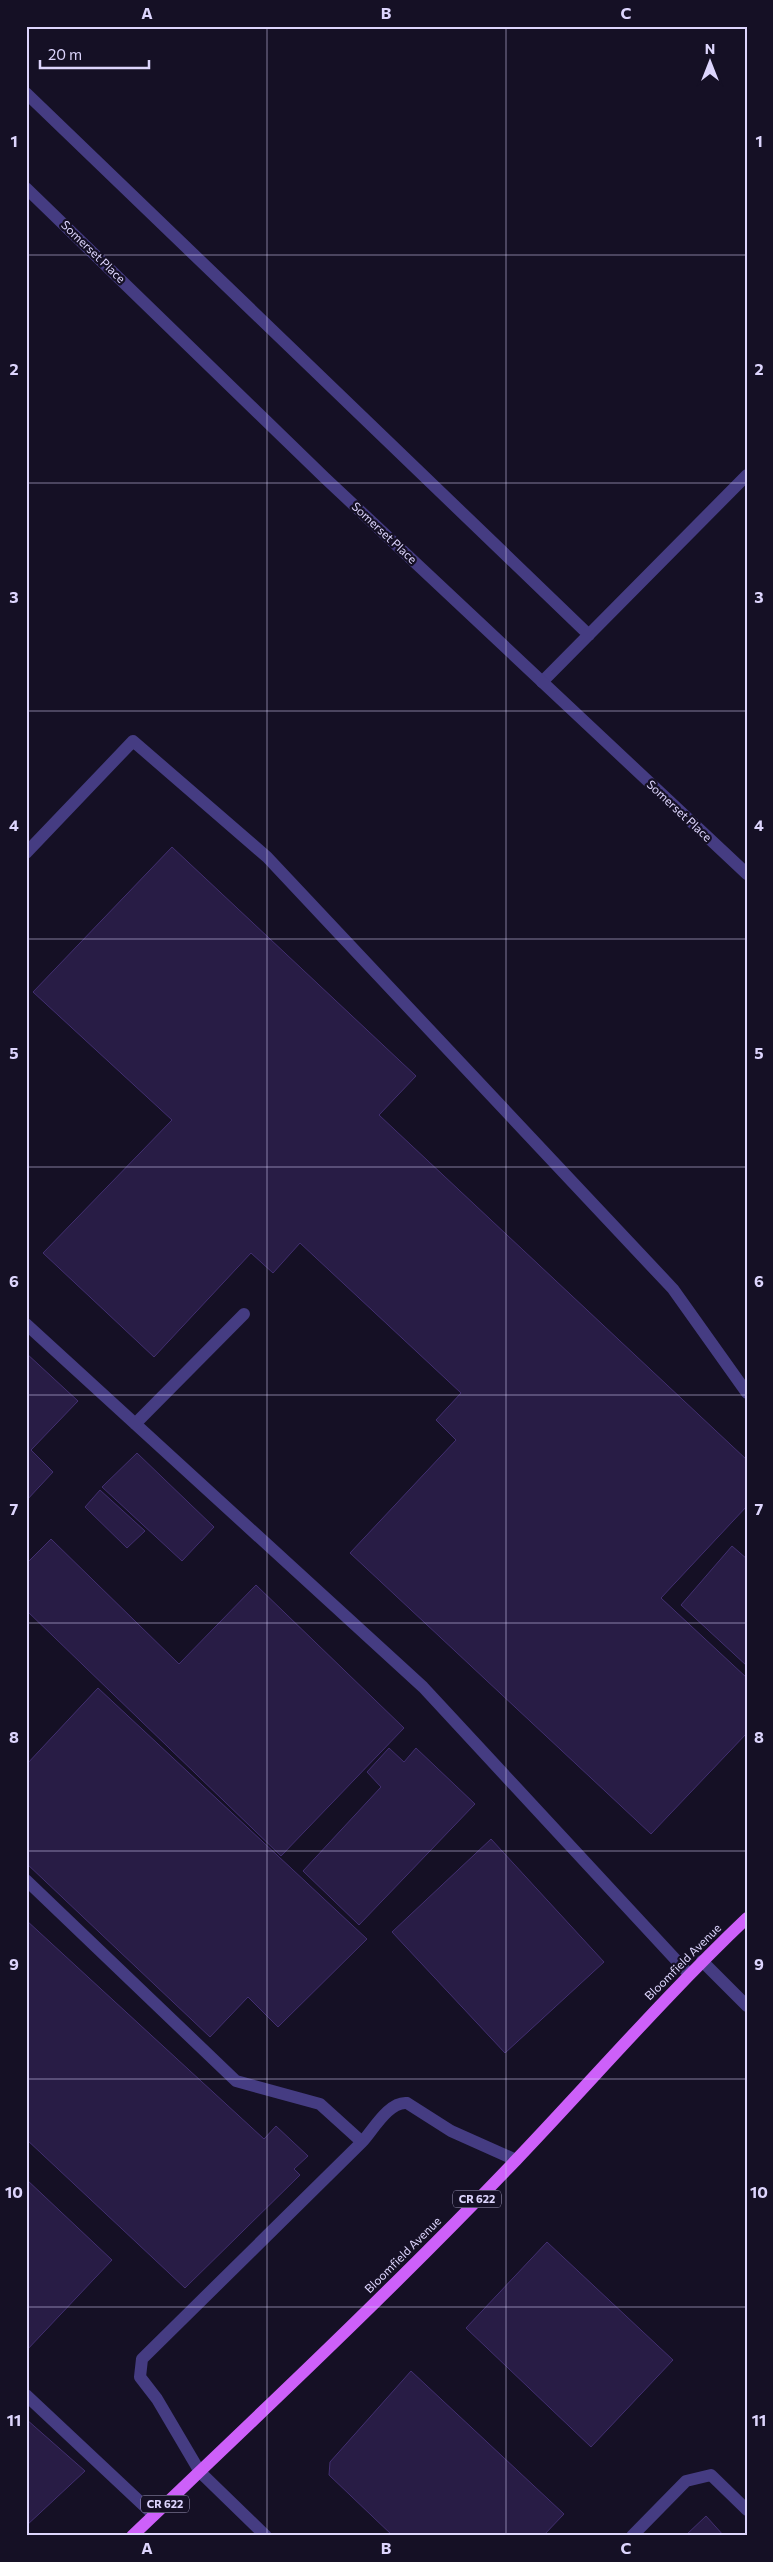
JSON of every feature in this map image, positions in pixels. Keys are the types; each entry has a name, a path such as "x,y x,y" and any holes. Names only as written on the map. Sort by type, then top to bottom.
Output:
{"main road":[{"name":"Bloomfield Avenue","path":"132,2536 340,2338 516,2160 689,1974 747,1918"}],"street":[{"path":"26,93 589,635"},
{"name":"Somerset Place","path":"26,188 325,478 747,874"},
{"path":"542,682 747,475"},
{"path":"26,853 133,740 267,857 674,1289 747,1392"},
{"path":"135,1424 244,1314"},
{"path":"26,1324 423,1687 689,1974"},
{"path":"26,1880 236,2081 320,2104 362,2142"},
{"path":"702,1961 747,2006"},
{"path":"266,2536 200,2472 157,2399 140,2378 142,2359 362,2142 394,2106 401,2102 407,2103 450,2131 516,2160"},
{"path":"26,2395 154,2514"},
{"path":"632,2536 686,2481 711,2475 747,2510"}],"building":[{"path":"172,847 416,1076 379,1115 747,1460 747,1506 661,1598 747,1678 747,1733 651,1834 350,1553 456,1440 436,1420 461,1393 300,1243 273,1273 251,1253 154,1357 43,1253 172,1120 33,992"},
{"path":"26,1353 78,1401 31,1450 53,1472 26,1501"},
{"path":"137,1453 214,1527 182,1561 102,1487"},
{"path":"100,1490 145,1531 127,1548 85,1507"},
{"path":"51,1539 179,1664 256,1585 404,1728 281,1856 26,1610 26,1564"},
{"path":"732,1546 747,1559 747,1666 681,1605"},
{"path":"98,1688 367,1939 278,2027 248,1997 210,2037 26,1863 26,1765"},
{"path":"389,1748 404,1762 416,1748 475,1804 359,1925 303,1871 381,1787 367,1772"},
{"path":"491,1839 604,1962 505,2053 392,1932"},
{"path":"26,1920 264,2139 276,2126 308,2156 294,2169 300,2175 185,2288 26,2139"},
{"path":"26,2179 112,2260 26,2351"},
{"path":"547,2242 673,2360 591,2447 466,2328"},
{"path":"411,2371 564,2514 543,2536 393,2536 329,2475 330,2462"},
{"path":"26,2419 85,2471 26,2526"},
{"path":"706,2516 724,2536 685,2536"}]}
